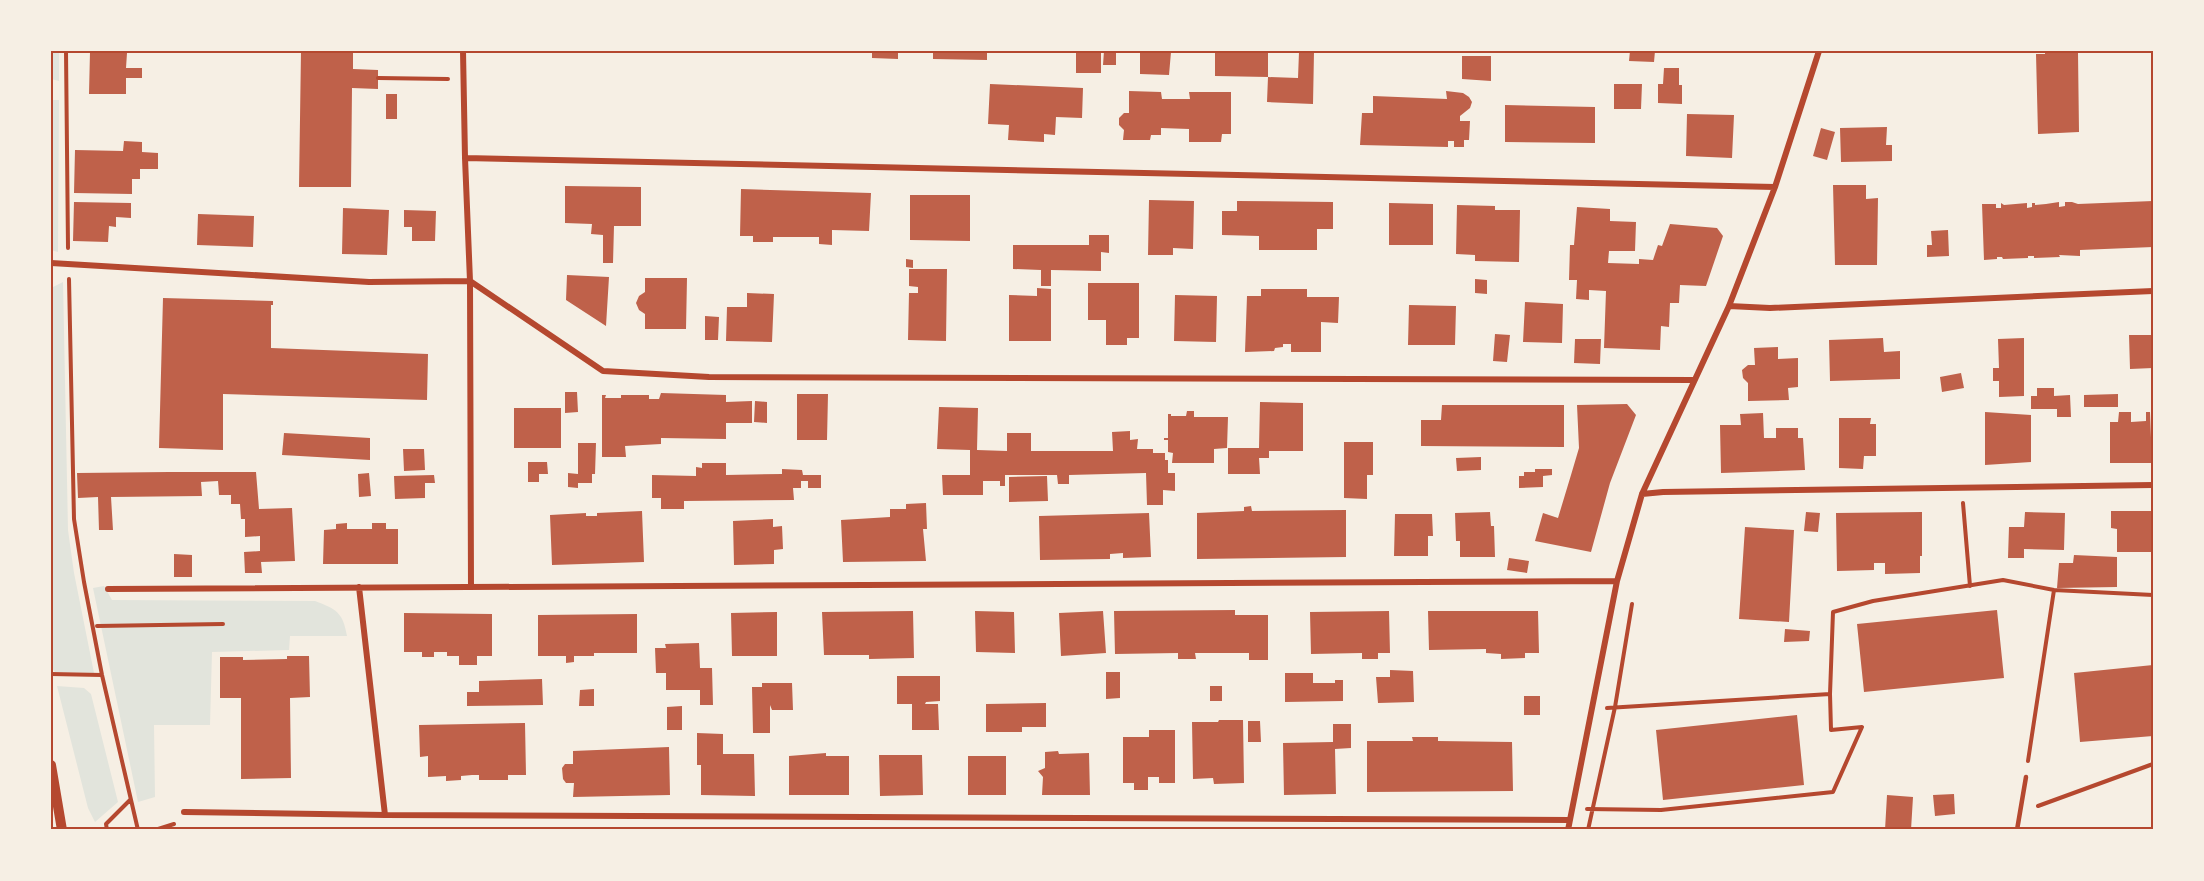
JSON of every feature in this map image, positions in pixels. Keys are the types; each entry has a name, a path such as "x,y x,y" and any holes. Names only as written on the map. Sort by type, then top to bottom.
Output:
{"street":[{"path":"464,51 470,281 471,586"},
{"path":"1569,830 1617,581 1642,495 1729,306 1775,187 1819,51"},
{"path":"465,158 1775,187"},
{"path":"51,263 369,282 470,281 603,371 721,377 1694,380"},
{"path":"1729,306 1770,308 2153,291"},
{"path":"1642,495 1663,492 2153,485"},
{"path":"108,589 1617,581"},
{"path":"359,587 385,815"},
{"path":"51,765 62,830"},
{"path":"184,812 385,815 1570,820"}],"lane":[{"path":"2017,830 2026,777"}],"path":[{"path":"66,51 74,519 102,675 138,830"},
{"path":"378,78 464,80"},
{"path":"1961,488 1970,586"},
{"path":"1573,810 1661,810 1833,792 1862,727 1832,730 1830,694 1833,612 1873,601 2002,580 2054,590 2153,595"},
{"path":"84,582 91,581"},
{"path":"2026,777 2054,590"},
{"path":"1588,830 1615,707 1634,596"},
{"path":"97,626 223,624"},
{"path":"51,674 102,675"},
{"path":"1592,710 1830,694"},
{"path":"2020,812 2153,764"},
{"path":"107,830 106,824 130,800"},
{"path":"155,830 181,821"}],"shaded area":[{"path":"51,51 59,51 59,81 51,79"},
{"path":"51,100 59,100 58,252 51,250"},
{"path":"63,282 68,530 94,673 55,672 51,667 51,288"},
{"path":"104,586 112,600 315,601 328,606 341,616 347,636 290,636 289,650 212,652 210,725 154,725 155,797 138,802 93,588"},
{"path":"57,686 84,688 91,694 118,802 95,822 88,808"}],"building":[{"path":"301,51 353,51 353,69 378,70 378,89 352,88 351,187 299,187"},
{"path":"872,51 898,51 898,59 872,58"},
{"path":"933,51 987,51 987,60 933,59"},
{"path":"1076,51 1101,51 1101,73 1076,73"},
{"path":"1104,51 1116,51 1116,65 1103,65"},
{"path":"1140,51 1171,52 1169,75 1140,74"},
{"path":"1630,51 1655,51 1654,62 1629,61"},
{"path":"2045,51 2078,53 2079,132 2038,134 2036,54 2045,54"},
{"path":"90,52 127,53 126,68 142,68 142,78 126,78 126,94 89,94"},
{"path":"1215,52 1268,53 1268,77 1215,76"},
{"path":"1299,52 1314,52 1313,104 1267,102 1268,77 1298,78"},
{"path":"1462,56 1491,56 1491,81 1462,79"},
{"path":"1664,68 1679,68 1682,104 1658,103 1658,84 1663,84"},
{"path":"990,84 1083,88 1082,118 1056,117 1055,135 1044,134 1044,142 1008,140 1009,125 988,124"},
{"path":"1614,84 1642,84 1641,109 1614,109"},
{"path":"1129,91 1161,92 1162,99 1190,99 1189,92 1231,92 1231,134 1222,134 1221,142 1189,142 1189,129 1161,128 1161,135 1151,135 1150,140 1123,140 1124,130 1119,125 1119,118 1124,113 1129,113"},
{"path":"1446,91 1463,93 1472,102 1470,108 1460,116 1460,121 1470,121 1469,140 1464,140 1464,147 1454,147 1454,141 1448,141 1448,147 1360,145 1362,113 1373,113 1373,96 1447,99"},
{"path":"386,94 397,94 397,119 386,119"},
{"path":"1505,105 1595,107 1595,143 1505,142"},
{"path":"1687,114 1734,115 1732,158 1686,156"},
{"path":"1887,127 1886,145 1892,145 1892,161 1841,162 1840,128"},
{"path":"1821,128 1835,132 1827,160 1813,156"},
{"path":"124,141 142,142 142,152 158,153 158,169 140,169 140,179 132,179 132,194 74,193 75,150 123,151"},
{"path":"1833,185 1866,185 1866,199 1878,198 1877,265 1835,265"},
{"path":"565,186 641,187 641,226 614,226 613,263 603,263 603,235 591,234 592,224 565,223"},
{"path":"741,189 871,193 869,231 832,230 832,245 819,244 819,237 773,237 773,242 753,242 753,236 740,236"},
{"path":"910,195 970,195 970,241 910,240"},
{"path":"1149,200 1194,201 1193,249 1173,248 1173,255 1148,255"},
{"path":"1237,201 1333,202 1333,229 1317,229 1317,250 1259,250 1259,236 1222,235 1222,211 1237,211"},
{"path":"2153,201 2153,247 2080,250 2080,256 2059,255 2060,257 2034,258 2034,256 2028,256 2028,258 2003,259 1997,257 1997,259 1984,260 1982,204 1996,204 1996,208 2001,208 2001,203 2004,205 2027,203 2027,208 2032,207 2032,203 2035,205 2059,202 2059,207 2065,206 2065,202 2078,204"},
{"path":"74,202 131,203 131,218 116,217 116,227 109,226 108,242 73,241"},
{"path":"1389,203 1433,204 1433,245 1389,245"},
{"path":"1457,205 1495,206 1495,210 1520,210 1519,262 1475,261 1475,255 1456,254"},
{"path":"1577,207 1610,209 1610,221 1636,222 1635,251 1609,251 1608,263 1639,264 1639,259 1653,260 1658,245 1662,246 1670,224 1717,228 1723,236 1706,286 1680,285 1679,303 1670,303 1669,327 1661,326 1660,350 1604,348 1606,291 1589,290 1589,300 1576,299 1577,280 1569,280 1570,245 1574,245"},
{"path":"343,208 389,210 387,255 342,254"},
{"path":"404,210 436,211 435,241 412,241 412,227 404,227"},
{"path":"198,214 254,216 253,247 197,245"},
{"path":"1948,230 1949,256 1927,257 1927,245 1932,245 1931,231"},
{"path":"1089,235 1109,235 1109,253 1101,252 1101,271 1051,270 1051,286 1041,286 1041,270 1013,269 1013,245 1089,245"},
{"path":"906,259 913,260 913,268 906,267"},
{"path":"909,269 947,269 946,341 908,340 909,293 918,293 918,287 909,286"},
{"path":"567,275 609,277 606,326 566,300"},
{"path":"645,278 687,278 686,329 645,329 645,314 639,310 636,303 639,296 645,292"},
{"path":"1475,279 1487,280 1487,294 1475,293"},
{"path":"1088,283 1139,283 1139,338 1127,338 1127,345 1106,345 1106,320 1088,320"},
{"path":"1037,288 1051,289 1051,341 1009,341 1009,295 1037,296"},
{"path":"1261,289 1307,289 1307,297 1339,297 1338,323 1321,322 1321,352 1291,352 1291,344 1283,344 1283,347 1275,348 1274,351 1245,352 1247,296 1261,296"},
{"path":"747,293 774,294 772,342 726,341 727,307 747,307"},
{"path":"1175,295 1217,296 1216,342 1174,341"},
{"path":"163,298 273,301 271,305 271,348 428,354 427,400 223,394 223,450 159,448"},
{"path":"1525,302 1563,304 1562,343 1523,342"},
{"path":"1409,305 1456,306 1455,345 1408,345"},
{"path":"705,316 719,317 718,340 705,340"},
{"path":"1495,334 1510,335 1507,362 1493,361"},
{"path":"2129,335 2153,335 2153,368 2130,369"},
{"path":"1883,338 1884,352 1900,351 1900,379 1830,381 1829,340"},
{"path":"2024,338 2024,396 1999,397 1999,381 1993,381 1993,368 1999,368 1998,339"},
{"path":"1575,339 1601,339 1600,364 1574,363"},
{"path":"1778,347 1778,359 1798,358 1798,387 1788,388 1789,400 1748,401 1748,383 1743,378 1742,370 1748,365 1755,365 1754,348"},
{"path":"1961,373 1964,388 1942,392 1940,377"},
{"path":"2037,388 2054,388 2054,396 2070,395 2071,417 2057,417 2057,409 2031,409 2031,396 2037,396"},
{"path":"565,392 577,392 578,412 565,413"},
{"path":"661,393 726,395 726,402 752,401 752,423 726,423 726,439 661,438 661,444 625,446 626,457 602,457 602,395 606,395 605,398 621,398 621,395 649,395 649,399 659,399"},
{"path":"797,394 828,394 827,440 797,440"},
{"path":"2118,394 2118,407 2084,407 2084,395"},
{"path":"755,401 767,402 767,423 754,422"},
{"path":"1260,402 1303,403 1303,451 1269,451 1269,458 1259,458 1260,474 1228,474 1228,448 1259,448"},
{"path":"1627,404 1636,415 1610,483 1591,552 1535,541 1543,513 1558,518 1579,448 1577,405"},
{"path":"1442,405 1564,405 1564,447 1421,446 1421,420 1441,420"},
{"path":"939,407 978,408 977,450 1007,451 1007,433 1031,433 1031,451 1113,451 1112,432 1130,431 1130,440 1138,439 1137,449 1153,449 1153,453 1165,453 1165,460 1168,460 1168,473 1175,473 1175,491 1163,490 1163,505 1147,505 1146,473 1069,475 1069,484 1058,484 1057,475 1005,475 1005,486 1000,486 1000,481 983,481 983,495 943,495 942,475 970,475 970,450 937,449"},
{"path":"514,408 561,408 561,448 514,448"},
{"path":"1187,411 1194,411 1194,417 1228,417 1227,448 1214,449 1214,463 1172,463 1173,453 1168,452 1168,440 1164,440 1168,438 1168,414 1186,416"},
{"path":"1985,412 2031,415 2031,462 1985,465"},
{"path":"2119,412 2131,412 2131,422 2146,421 2146,412 2150,412 2152,463 2110,463 2110,422 2118,422"},
{"path":"1763,413 1764,438 1776,438 1776,428 1798,428 1798,438 1803,438 1805,470 1721,473 1720,425 1741,425 1740,414"},
{"path":"1839,418 1871,418 1870,424 1876,424 1876,456 1864,456 1863,469 1839,468"},
{"path":"284,433 370,438 370,460 282,455"},
{"path":"1344,442 1373,442 1373,475 1367,475 1367,499 1344,498"},
{"path":"578,443 596,443 595,474 592,474 592,483 578,483 578,488 568,487 568,473 578,474"},
{"path":"403,449 424,449 425,470 404,471"},
{"path":"1481,457 1481,470 1457,471 1456,458"},
{"path":"528,462 547,462 548,474 539,474 539,482 528,482"},
{"path":"702,463 726,463 726,475 782,474 782,469 802,470 803,475 821,475 821,488 808,488 808,481 801,481 801,488 793,488 794,500 684,501 684,509 661,509 661,498 652,498 652,475 696,476 696,467 702,468"},
{"path":"1535,469 1552,469 1552,475 1543,476 1543,487 1519,488 1519,476 1524,476 1524,472 1535,472"},
{"path":"256,472 259,509 292,508 295,561 261,562 262,573 245,573 244,552 260,551 260,536 245,537 245,519 241,519 240,504 231,504 231,495 219,495 218,481 201,482 202,496 111,497 113,530 99,530 98,497 78,498 77,473"},
{"path":"369,473 371,496 359,497 358,474"},
{"path":"434,475 435,483 425,483 425,498 395,499 394,476"},
{"path":"1047,476 1048,501 1009,502 1009,477"},
{"path":"926,503 927,529 923,529 926,561 843,562 841,520 890,517 890,509 906,509 906,504"},
{"path":"1251,506 1252,511 1346,510 1346,557 1197,559 1197,513 1244,511 1244,507"},
{"path":"642,511 644,562 552,565 550,515 586,513 586,516 597,516 597,513"},
{"path":"2111,511 2153,511 2153,552 2117,552 2117,529 2111,528"},
{"path":"1490,512 1491,526 1494,526 1495,557 1460,557 1460,541 1456,541 1455,513"},
{"path":"1806,512 1820,513 1818,532 1804,531"},
{"path":"1922,512 1920,573 1885,574 1885,563 1874,563 1874,570 1837,571 1836,513"},
{"path":"2025,512 2065,513 2064,550 2024,549 2024,558 2008,558 2009,527 2024,527"},
{"path":"1149,513 1151,557 1123,558 1123,553 1110,554 1110,559 1040,560 1039,516"},
{"path":"1395,514 1432,514 1433,536 1428,536 1428,556 1394,556"},
{"path":"773,519 773,527 782,526 783,549 774,550 774,564 734,565 733,521"},
{"path":"347,523 347,529 372,529 372,523 386,523 386,529 398,529 398,564 323,564 324,530 336,529 336,524"},
{"path":"1745,527 1794,530 1789,622 1739,619"},
{"path":"174,554 192,555 192,577 174,577"},
{"path":"2074,555 2117,557 2117,587 2057,588 2059,563 2073,563"},
{"path":"1509,558 1529,561 1527,573 1507,570"},
{"path":"1235,610 1235,615 1268,615 1268,660 1249,660 1249,653 1195,653 1196,659 1178,659 1178,653 1115,654 1114,611"},
{"path":"1997,610 2004,678 1864,692 1857,624"},
{"path":"913,611 914,658 869,659 869,655 824,655 822,612"},
{"path":"975,611 1014,612 1015,653 976,652"},
{"path":"1103,611 1106,653 1061,656 1059,613"},
{"path":"1389,611 1390,653 1378,653 1378,659 1362,659 1362,653 1311,654 1310,612"},
{"path":"1428,611 1538,611 1539,653 1525,653 1525,658 1501,659 1501,654 1486,653 1486,649 1429,650"},
{"path":"777,612 777,656 732,656 731,613"},
{"path":"404,613 492,614 492,656 477,656 477,665 459,665 459,656 447,656 447,652 434,652 434,657 422,657 422,652 404,652"},
{"path":"637,614 637,653 594,653 594,656 574,656 574,662 566,663 566,656 538,656 538,615"},
{"path":"1785,629 1810,631 1809,641 1784,642"},
{"path":"699,643 700,668 712,668 713,705 700,705 700,690 666,690 666,673 656,673 655,648 666,648 665,644"},
{"path":"287,656 309,656 310,697 290,698 291,778 241,779 241,698 220,698 220,657 243,657 243,660 287,659"},
{"path":"2153,665 2153,736 2080,742 2074,673"},
{"path":"1390,670 1413,671 1414,702 1378,703 1376,677 1390,677"},
{"path":"1106,672 1120,672 1120,698 1106,699"},
{"path":"1285,673 1313,673 1313,683 1335,683 1335,680 1343,680 1343,701 1285,702"},
{"path":"897,676 940,676 940,701 925,704 938,704 939,730 912,730 912,704 897,704"},
{"path":"542,679 543,705 467,706 467,692 479,692 479,681"},
{"path":"762,683 792,683 793,710 772,710 770,705 770,733 753,733 752,687 762,687"},
{"path":"1210,686 1222,686 1222,701 1210,701"},
{"path":"594,689 594,706 579,706 580,690"},
{"path":"1524,696 1540,696 1540,715 1524,715"},
{"path":"1046,703 1046,727 1022,727 1022,732 986,732 986,704"},
{"path":"682,706 682,730 667,730 667,707"},
{"path":"1797,715 1804,785 1663,800 1656,730"},
{"path":"1219,720 1243,720 1244,783 1214,784 1213,778 1193,779 1192,722 1218,722"},
{"path":"1248,721 1260,721 1261,742 1248,742"},
{"path":"525,723 526,775 508,775 508,780 479,780 479,775 461,776 461,780 446,781 446,776 428,777 428,756 420,757 419,725"},
{"path":"1333,724 1351,724 1351,748 1335,749 1336,794 1284,795 1283,743 1333,742"},
{"path":"1149,730 1175,730 1175,783 1159,783 1159,777 1148,777 1148,790 1134,790 1134,783 1123,783 1123,737 1149,737"},
{"path":"697,733 723,734 723,754 754,754 755,796 701,795 701,765 697,765"},
{"path":"1412,737 1438,737 1438,741 1512,742 1513,791 1367,792 1367,741 1413,741"},
{"path":"669,747 670,795 573,797 574,783 566,783 563,779 562,768 565,764 573,764 573,751"},
{"path":"1058,751 1059,754 1089,753 1090,795 1042,795 1043,777 1038,771 1045,768 1045,752"},
{"path":"826,753 826,756 849,756 849,795 789,795 789,756"},
{"path":"879,755 922,755 923,795 880,796"},
{"path":"968,756 1006,756 1006,795 968,795"},
{"path":"1954,794 1955,814 1935,816 1933,795"},
{"path":"1887,795 1913,797 1911,830 1885,830"}]}
